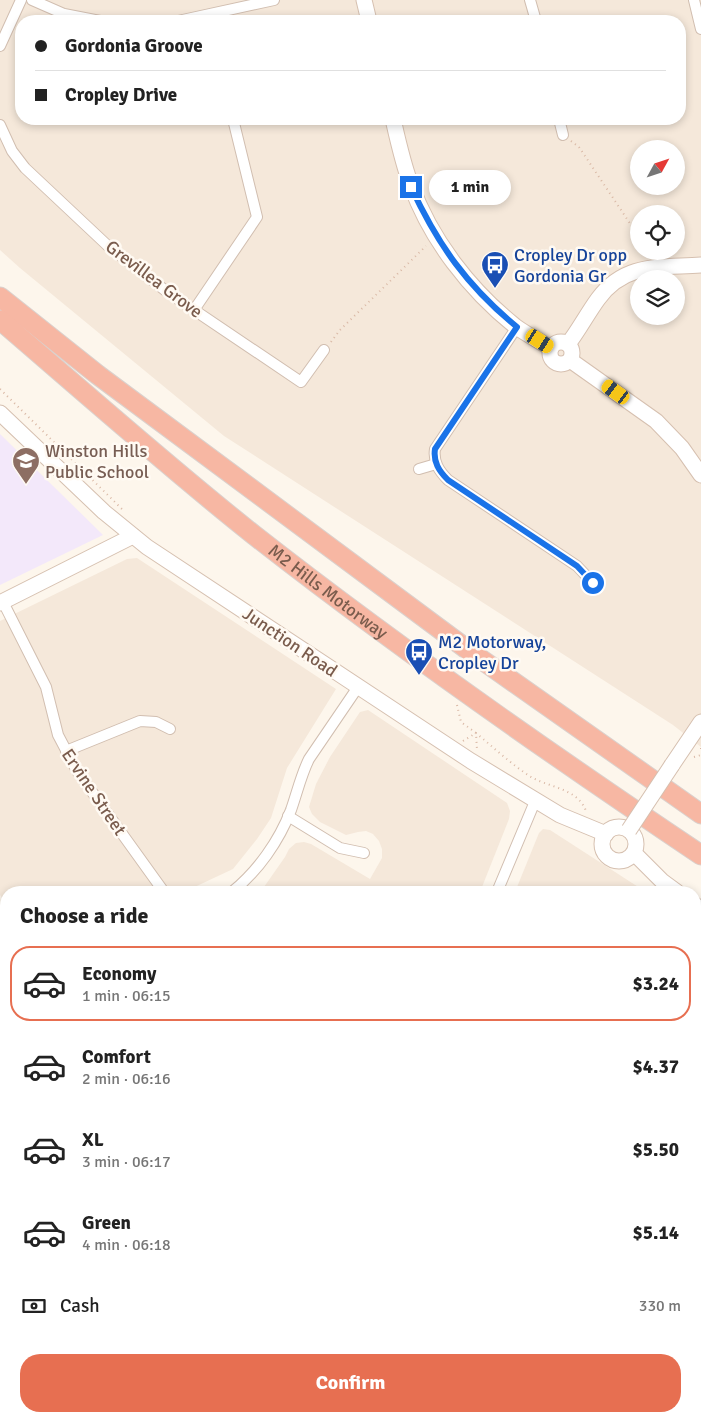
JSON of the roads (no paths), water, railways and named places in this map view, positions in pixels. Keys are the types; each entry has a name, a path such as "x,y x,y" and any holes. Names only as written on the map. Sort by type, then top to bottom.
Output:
{"highway":[{"name":"M2 Hills Motorway","path":"0,297 105,381 460,644 552,711 701,814"},
{"name":"M2 Hills Motorway","path":"0,320 205,496 255,536 425,663 545,749 701,856"}],"street":[{"path":"0,46 21,0"},
{"path":"32,0 69,15"},
{"path":"220,15 274,0"},
{"path":"364,0 368,15"},
{"path":"530,0 534,15"},
{"path":"694,0 701,29"},
{"name":"Grevillea Grove","path":"0,125 12,151 25,168 108,246 166,292 301,382 324,350"},
{"path":"194,310 257,216 234,125"},
{"path":"394,125 411,187 436,236 467,279 484,298 517,327 551,348"},
{"path":"560,125 563,135"},
{"path":"568,344 598,300 617,279 629,273 644,270 701,265"},
{"path":"517,327 435,449 436,464 441,474 448,480 577,566 593,583"},
{"path":"560,342 568,344 572,353 570,360 564,364 554,362 550,356 551,348 560,342"},
{"path":"570,360 656,422 682,448 701,474"},
{"name":"Junction Road","path":"0,413 104,512 133,536 471,761 560,815 606,834"},
{"path":"419,469 436,464"},
{"path":"2,602 133,536"},
{"name":"Ervine Street","path":"2,602 46,686 55,728 77,771 160,886"},
{"path":"238,886 261,862 279,835 310,759 358,687"},
{"path":"66,751 140,722 156,722 170,729"},
{"path":"629,830 701,722"},
{"path":"500,886 536,799"},
{"path":"288,816 340,848 364,853"},
{"path":"619,827 629,830 635,838 634,853 620,861 610,858 603,850 602,844 606,834 609,830 619,827"},
{"path":"634,853 669,886"}],"place":[{"name":"Cropley Dr opp Gordonia Gr","path":"495,289"},
{"name":"Winston Hills Public School","path":"26,485"},
{"name":"M2 Motorway, Cropley Dr","path":"419,676"}]}
